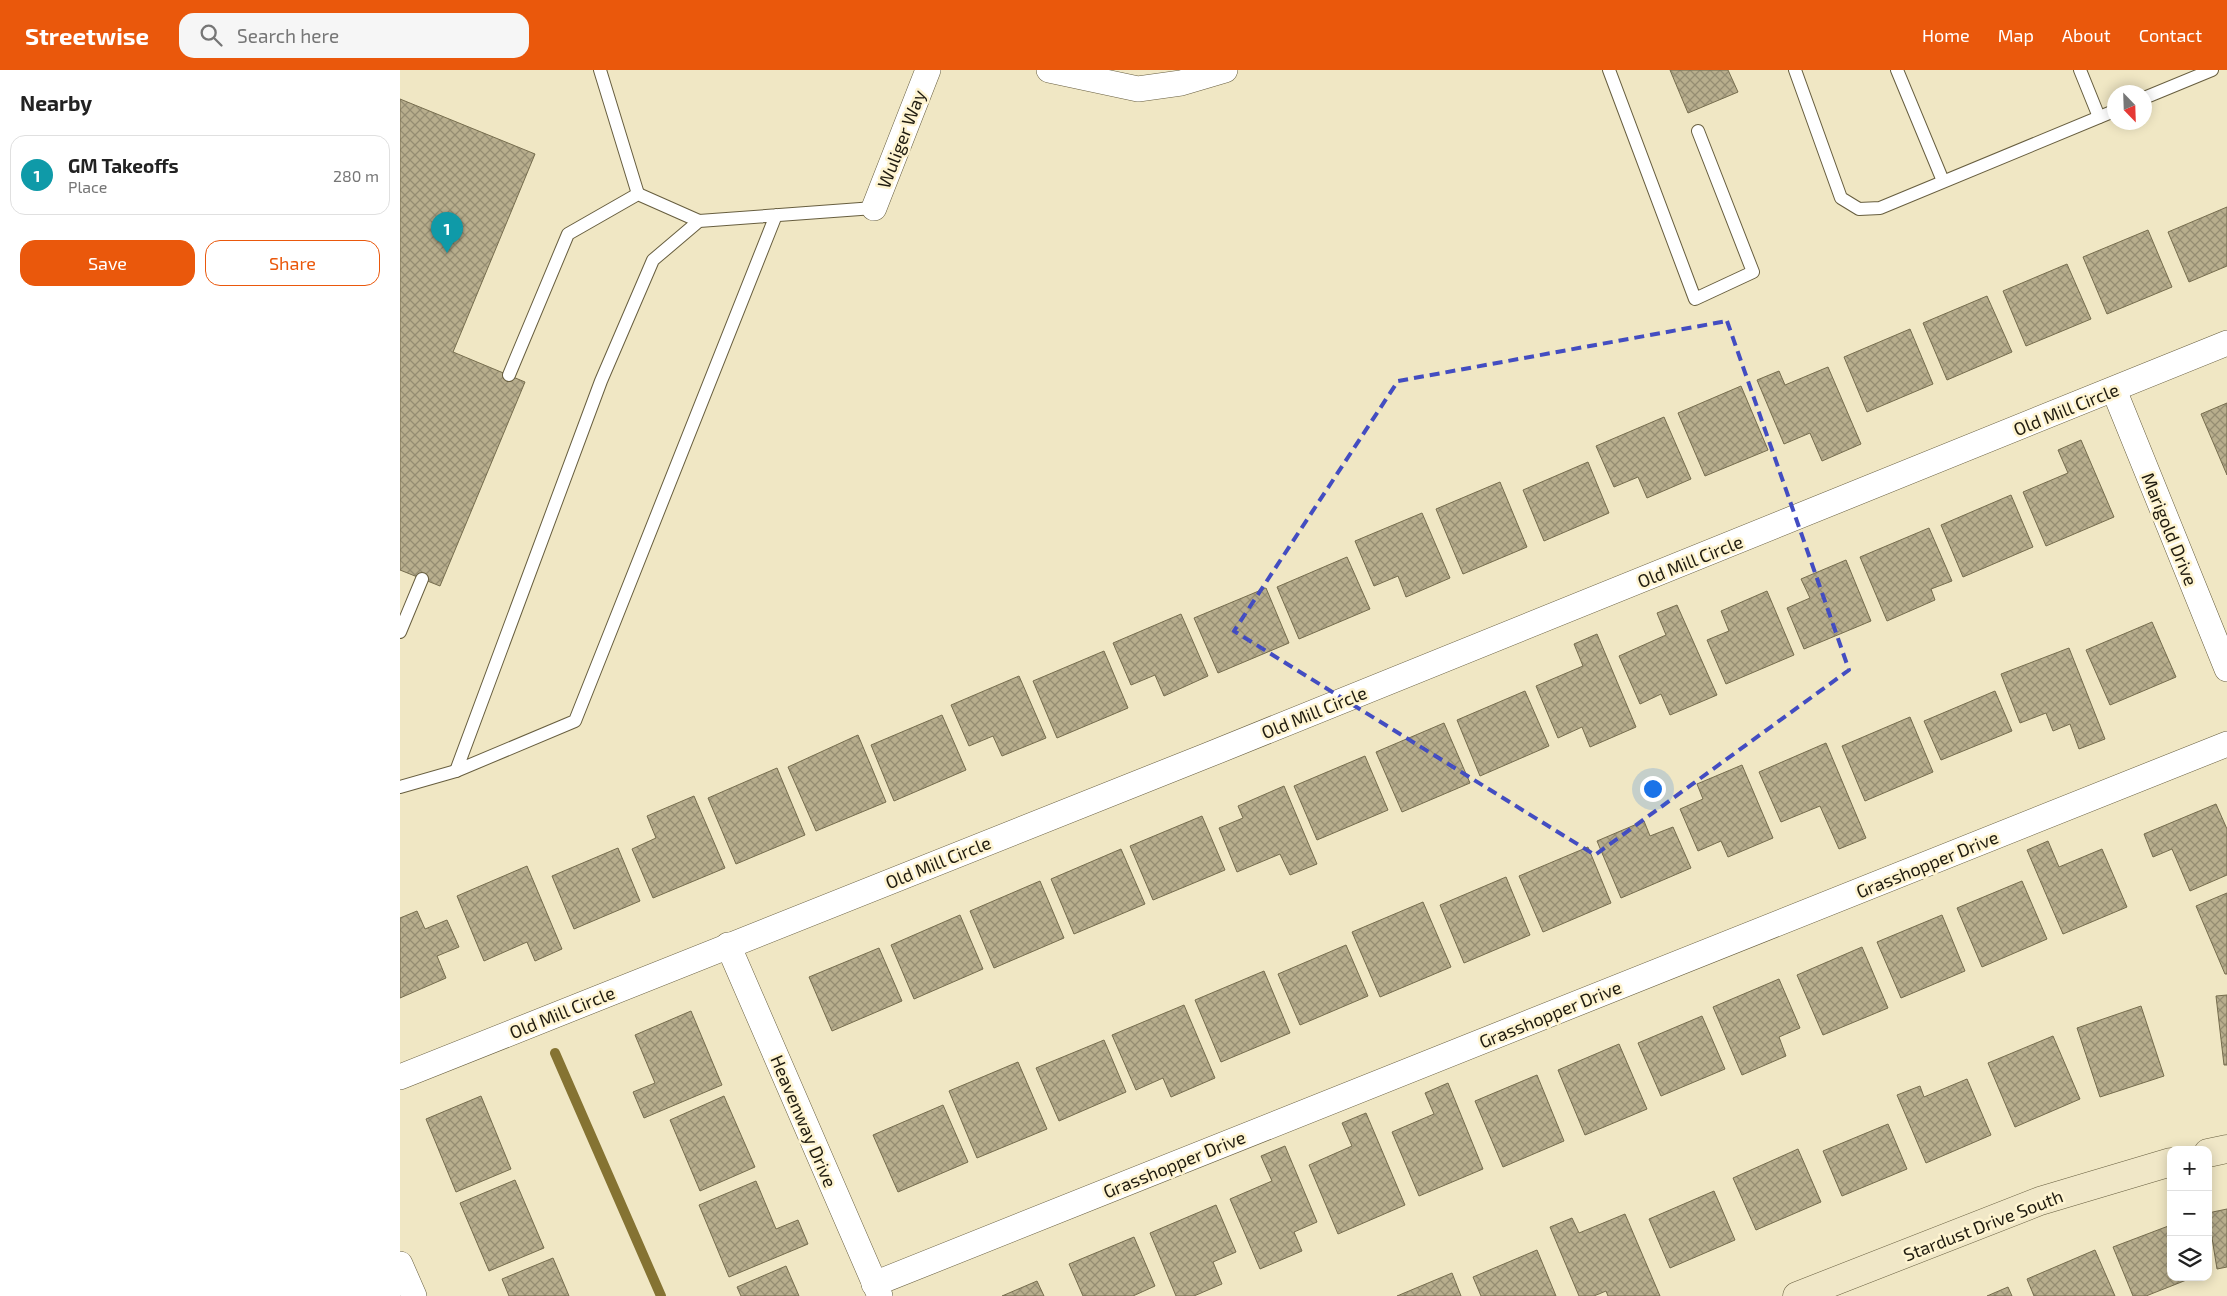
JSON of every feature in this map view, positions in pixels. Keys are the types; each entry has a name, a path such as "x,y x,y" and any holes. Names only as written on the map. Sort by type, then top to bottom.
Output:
{"street":[{"name":"Wuliger Way","path":"874,208 928,70"},
{"path":"1049,70 1138,89 1181,83 1225,70"},
{"name":"Old Mill Circle","path":"400,1077 1208,755 2227,343"},
{"name":"Marigold Drive","path":"2114,390 2227,669"},
{"name":"Grasshopper Drive","path":"877,1290 2227,744"},
{"name":"Heavenway Drive","path":"728,945 877,1290"},
{"path":"2212,1152 2227,1149"},
{"name":"Stardust Drive South","path":"1798,1296 2040,1201 2167,1163"},
{"path":"400,1264 414,1296"}],"lane":[{"path":"600,70 638,194 699,221 874,208"},
{"path":"1609,70 1695,299 1753,272 1698,131"},
{"path":"1795,70 1841,198 1859,209 1880,208 2107,114"},
{"path":"1897,70 1943,182"},
{"path":"2080,70 2099,117"},
{"path":"2152,95 2212,70"},
{"path":"509,375 568,234 638,194"},
{"path":"400,787 456,770 576,721 776,215"},
{"path":"456,770 601,381 653,260 699,221"},
{"path":"400,632 422,579"}],"highlighted area":[{"path":"1727,321 1849,670 1595,855 1234,631 1398,381"}],"building":[{"path":"1670,70 1728,70 1738,92 1688,113"},
{"path":"400,99 535,154 453,352 525,382 440,586 400,570"},
{"path":"2227,207 2227,266 2189,282 2168,232"},
{"path":"2148,230 2172,287 2107,314 2083,257"},
{"path":"2067,264 2091,319 2026,346 2003,291"},
{"path":"1987,296 2012,352 1947,380 1923,323"},
{"path":"1910,329 1933,384 1867,412 1844,357"},
{"path":"1828,367 1861,444 1822,461 1810,433 1784,444 1757,380 1779,371 1785,385"},
{"path":"1741,386 1768,450 1705,476 1678,413"},
{"path":"2227,403 2227,475 2201,414"},
{"path":"1664,417 1691,479 1647,498 1638,477 1614,487 1596,446"},
{"path":"2081,440 2114,517 2046,546 2023,492 2068,473 2058,450"},
{"path":"1588,462 1609,513 1544,541 1523,490"},
{"path":"1500,482 1527,547 1463,574 1436,509"},
{"path":"2011,495 2033,547 1963,577 1941,525"},
{"path":"1422,513 1450,578 1406,597 1398,576 1374,586 1355,541"},
{"path":"1929,528 1952,581 1931,589 1935,600 1887,621 1860,557"},
{"path":"1347,557 1370,609 1299,639 1277,587"},
{"path":"1846,560 1871,621 1804,649 1787,608 1810,598 1801,579"},
{"path":"1266,588 1289,643 1218,673 1194,618"},
{"path":"1767,591 1794,655 1726,684 1707,640 1729,631 1721,611"},
{"path":"1677,605 1717,695 1670,715 1661,694 1640,704 1619,656 1666,635 1657,613"},
{"path":"1181,614 1208,676 1164,696 1155,675 1131,685 1113,643"},
{"path":"2152,622 2176,677 2110,705 2086,650"},
{"path":"1597,634 1636,727 1590,747 1582,727 1558,738 1536,686 1583,666 1574,644"},
{"path":"2069,648 2105,739 2079,749 2070,724 2053,731 2046,713 2020,723 2001,674"},
{"path":"1104,651 1128,708 1057,738 1033,681"},
{"path":"1019,676 1046,738 1002,756 993,736 969,746 951,705"},
{"path":"1525,691 1549,746 1480,776 1457,720"},
{"path":"1995,691 2012,731 1941,760 1924,721"},
{"path":"942,715 966,770 894,801 871,745"},
{"path":"1910,717 1933,772 1865,801 1842,746"},
{"path":"1444,723 1470,783 1402,812 1376,752"},
{"path":"858,735 886,802 816,831 788,767"},
{"path":"1826,743 1866,838 1839,849 1820,806 1781,822 1759,772"},
{"path":"1365,756 1388,810 1317,840 1294,786"},
{"path":"1742,765 1773,838 1728,857 1721,841 1698,851 1680,809 1703,799 1697,784"},
{"path":"777,768 805,835 736,864 708,798"},
{"path":"1284,786 1317,864 1290,875 1280,854 1237,872 1219,828 1243,818 1238,806"},
{"path":"694,796 725,868 653,898 632,849 656,838 647,816"},
{"path":"2216,804 2227,829 2227,875 2190,891 2172,849 2153,857 2144,834"},
{"path":"1202,816 1225,870 1153,900 1130,846"},
{"path":"1644,821 1650,836 1673,827 1691,868 1621,898 1597,841"},
{"path":"2048,841 2059,867 2102,849 2127,907 2063,934 2027,850"},
{"path":"1588,847 1611,903 1543,932 1519,876"},
{"path":"618,848 640,901 574,929 552,876"},
{"path":"1121,849 1145,904 1074,934 1051,879"},
{"path":"527,866 562,949 535,961 527,942 484,961 457,896"},
{"path":"1506,877 1530,935 1464,963 1440,905"},
{"path":"1040,881 1064,938 994,968 970,911"},
{"path":"2022,881 2047,939 1982,967 1957,908"},
{"path":"2227,893 2227,974 2225,974 2196,906"},
{"path":"1423,902 1451,967 1380,997 1352,932"},
{"path":"417,911 425,929 447,920 459,947 437,956 446,978 400,998 400,918"},
{"path":"960,915 983,969 914,999 891,945"},
{"path":"1942,915 1965,971 1901,998 1877,942"},
{"path":"1346,945 1368,996 1300,1025 1278,974"},
{"path":"1862,947 1888,1008 1823,1035 1797,975"},
{"path":"879,948 902,1001 832,1031 809,977"},
{"path":"1264,971 1290,1033 1221,1062 1195,1000"},
{"path":"1779,979 1800,1028 1779,1037 1786,1056 1742,1075 1713,1007"},
{"path":"2227,995 2227,1065 2224,1065 2216,996"},
{"path":"1184,1005 1215,1078 1171,1097 1163,1078 1136,1090 1112,1035"},
{"path":"2141,1006 2164,1076 2100,1097 2077,1028"},
{"path":"691,1011 722,1085 644,1118 633,1092 655,1083 635,1035"},
{"path":"1702,1016 1725,1069 1661,1096 1638,1043"},
{"path":"2053,1036 2080,1099 2015,1127 1988,1063"},
{"path":"1104,1040 1126,1092 1059,1121 1036,1068"},
{"path":"1619,1044 1647,1109 1585,1135 1558,1070"},
{"path":"1018,1062 1047,1129 977,1158 949,1091"},
{"path":"1537,1075 1564,1141 1503,1167 1475,1101"},
{"path":"1967,1079 1991,1135 1926,1163 1897,1095 1920,1086 1924,1097"},
{"path":"1448,1083 1483,1169 1419,1196 1392,1132 1434,1114 1425,1093"},
{"path":"481,1096 511,1169 456,1192 426,1119"},
{"path":"724,1096 755,1167 700,1191 670,1120"},
{"path":"943,1105 968,1162 898,1192 873,1135"},
{"path":"1366,1113 1405,1205 1338,1234 1309,1165 1352,1146 1342,1123"},
{"path":"1888,1124 1907,1169 1842,1196 1823,1151"},
{"path":"1285,1146 1317,1222 1294,1232 1302,1251 1260,1269 1230,1199 1272,1181 1261,1156"},
{"path":"1798,1149 1821,1202 1756,1230 1733,1178"},
{"path":"515,1180 544,1248 489,1271 460,1203"},
{"path":"756,1181 776,1229 798,1220 808,1244 729,1277 699,1205"},
{"path":"1714,1191 1735,1240 1670,1268 1649,1219"},
{"path":"1216,1205 1236,1252 1213,1262 1222,1284 1194,1296 1176,1296 1150,1233"},
{"path":"2227,1209 2227,1267 2217,1269 2212,1238 2212,1212"},
{"path":"1625,1214 1660,1296 1608,1296 1606,1291 1594,1296 1579,1296 1550,1227 1572,1218 1579,1233"},
{"path":"2167,1227 2167,1281 2184,1281 2146,1296 2133,1296 2113,1247"},
{"path":"1134,1237 1155,1286 1133,1296 1083,1296 1069,1264"},
{"path":"1537,1250 1556,1296 1481,1296 1473,1277"},
{"path":"2095,1250 2115,1296 2034,1296 2027,1279"},
{"path":"553,1258 569,1296 509,1296 502,1279"},
{"path":"786,1266 799,1296 741,1296 737,1287"},
{"path":"1452,1273 1461,1296 1397,1296"},
{"path":"1037,1281 1044,1296 1002,1296"},
{"path":"2008,1287 2012,1296 1987,1296"}],"waterway":[{"path":"555,1053 661,1296"}],"place":[{"name":"GM Takeoffs","path":"447,253"}]}
